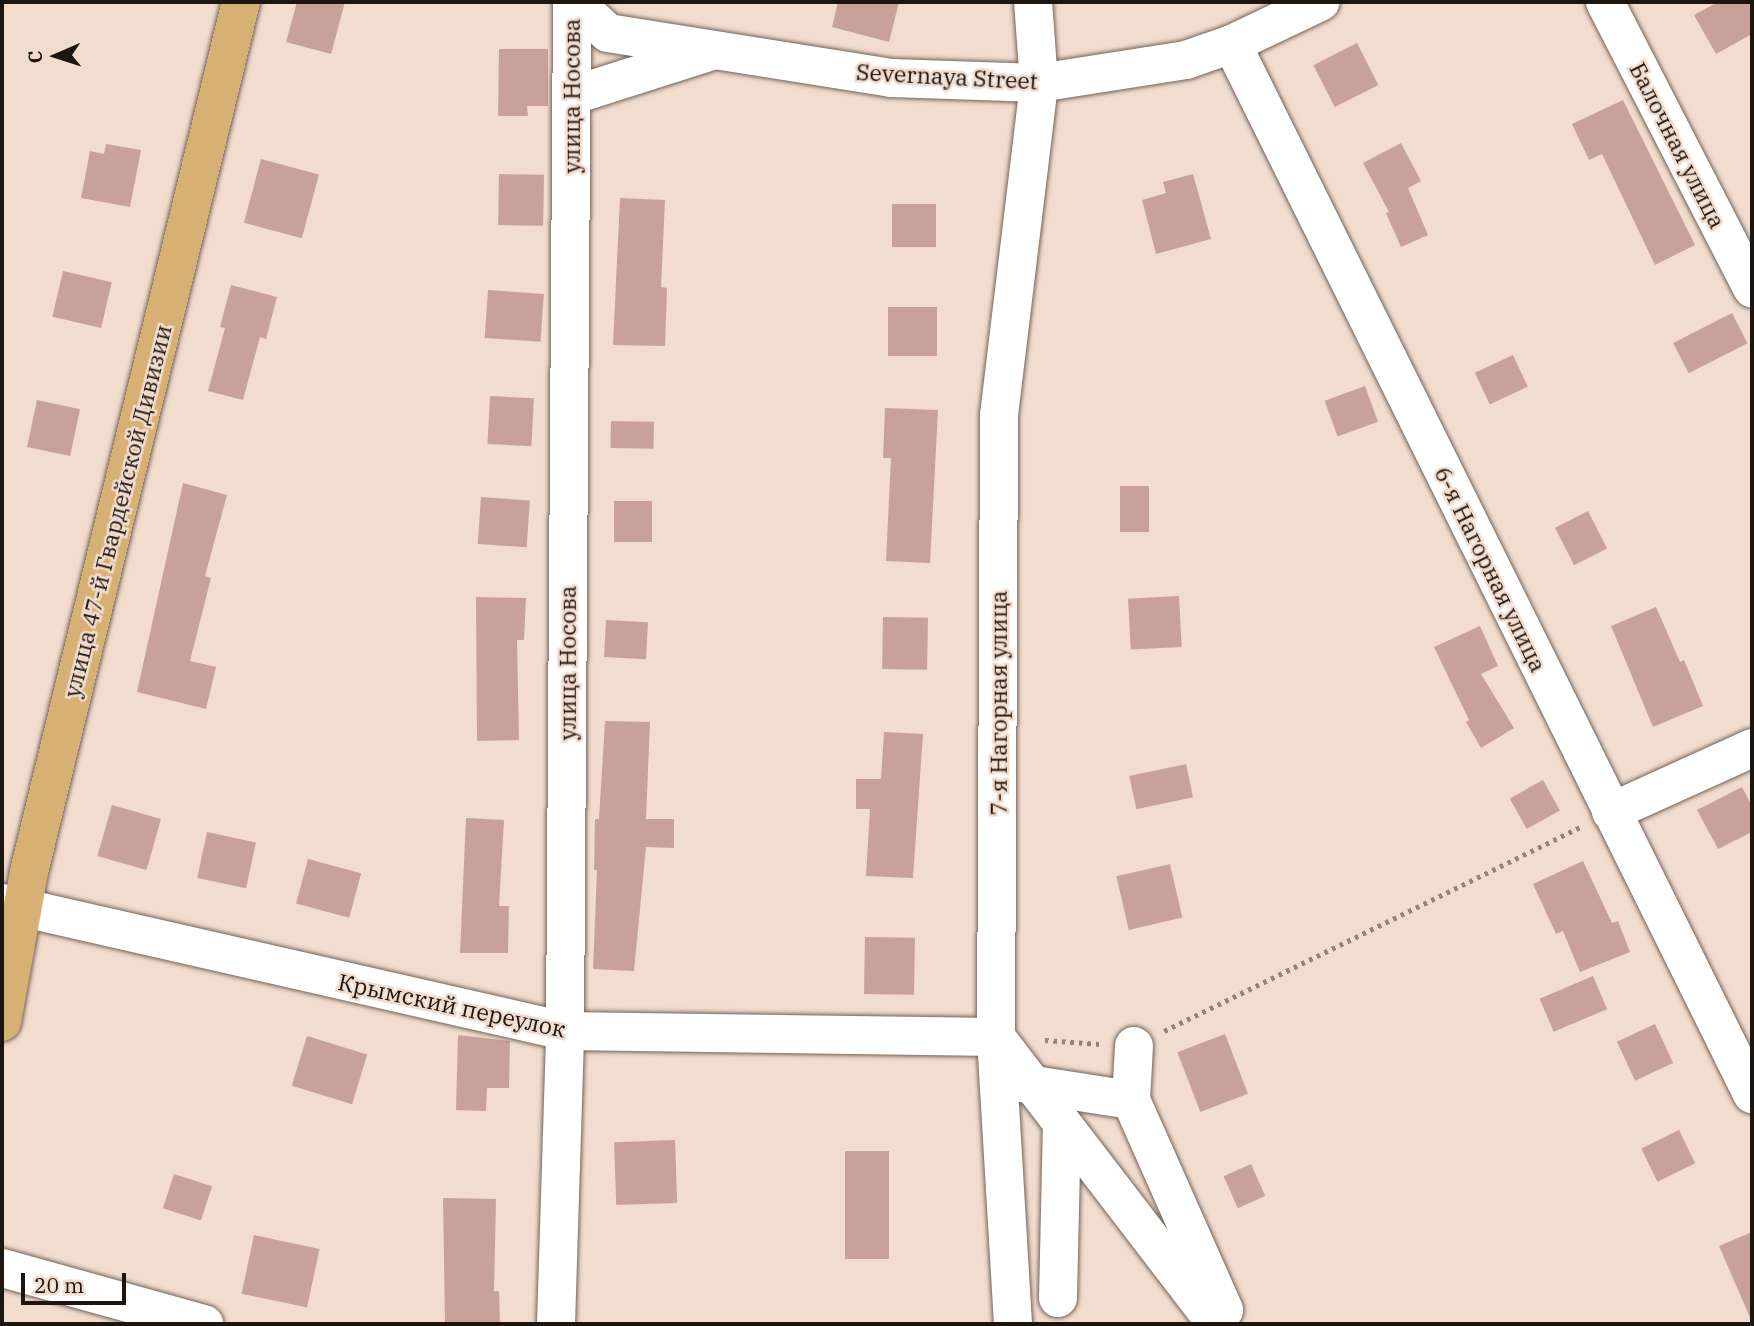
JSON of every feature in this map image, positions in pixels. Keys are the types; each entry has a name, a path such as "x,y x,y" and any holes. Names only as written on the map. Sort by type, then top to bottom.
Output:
{"main road":[{"name":"улица 47-й Гвардейской Дивизии","path":"2,1022 12,906 241,2"}],"street":[{"name":"Severnaya Street","path":"573,2 608,33 891,78 1039,83 1186,60 1232,44 1320,2"},
{"name":"улица Носова","path":"556,1324 565,1031 573,2"},
{"path":"1032,2 1039,83"},
{"name":"Балочная улица","path":"1605,2 1752,288"},
{"name":"6-я Нагорная улица","path":"1232,44 1752,1094"},
{"path":"571,96 714,51"},
{"name":"7-я Нагорная улица","path":"1012,1309 1016,1082 996,1037 999,415 1039,83"},
{"path":"1611,812 1752,748"},
{"name":"Крымский переулок","path":"12,906 565,1031 996,1037"},
{"path":"1134,1046 1131,1100 1230,1324"},
{"path":"1016,1082 1131,1100"},
{"path":"1016,1082 1062,1123 1216,1324"},
{"path":"1012,1309 1067,1311 1062,1123"},
{"path":"2,1268 204,1324"}],"path":[{"path":"996,1037 1134,1046 1611,812"}],"building":[{"path":"297,2 345,2 331,54 286,42"},
{"path":"838,2 899,2 889,42 832,27"},
{"path":"1718,2 1752,2 1752,34 1716,54 1694,15"},
{"path":"1357,43 1378,85 1335,107 1313,65"},
{"path":"499,49 548,49 548,106 527,106 528,116 498,116"},
{"path":"1623,100 1695,245 1655,265 1602,154 1589,160 1572,124"},
{"path":"1401,143 1421,181 1408,188 1428,235 1401,247 1386,213 1389,212 1363,163"},
{"path":"106,144 141,150 130,207 81,198 90,151 104,154"},
{"path":"261,159 319,175 302,238 244,223"},
{"path":"499,174 544,175 543,226 498,225"},
{"path":"1193,174 1211,239 1156,254 1142,200 1166,193 1163,182"},
{"path":"620,198 665,200 661,287 667,288 665,346 613,345"},
{"path":"892,204 936,204 936,247 892,247"},
{"path":"63,271 112,282 101,328 52,317"},
{"path":"231,285 277,297 266,339 260,337 243,400 208,391 225,328 220,327"},
{"path":"488,290 544,294 541,342 485,338"},
{"path":"888,307 937,307 937,356 888,356"},
{"path":"1732,313 1747,343 1689,373 1673,343"},
{"path":"1513,355 1528,387 1490,404 1475,373"},
{"path":"1365,386 1378,422 1338,436 1325,401"},
{"path":"490,396 534,398 531,446 487,444"},
{"path":"37,400 80,409 70,456 27,447"},
{"path":"885,408 938,410 930,563 886,561 891,458 883,458"},
{"path":"611,421 654,422 654,449 611,448"},
{"path":"183,483 227,495 205,576 211,578 190,661 216,667 206,709 137,692"},
{"path":"1120,486 1149,486 1149,532 1120,532"},
{"path":"481,497 530,500 527,547 478,544"},
{"path":"614,501 652,501 652,542 614,542"},
{"path":"1588,511 1607,548 1574,565 1555,528"},
{"path":"1179,596 1182,647 1131,650 1128,599"},
{"path":"476,597 526,598 524,640 517,640 519,740 477,741"},
{"path":"1656,607 1680,662 1684,660 1703,706 1653,727 1611,626"},
{"path":"883,617 928,618 927,670 882,669"},
{"path":"606,620 648,622 646,659 604,657"},
{"path":"1480,626 1498,666 1481,674 1514,728 1481,748 1466,722 1469,720 1434,647"},
{"path":"605,721 650,722 646,819 674,819 674,848 646,847 634,971 593,969 597,870 594,870 595,819 599,819"},
{"path":"884,732 923,734 913,878 866,876 870,809 856,809 856,779 881,779"},
{"path":"1186,764 1193,797 1136,809 1129,776"},
{"path":"1543,780 1560,811 1527,829 1510,798"},
{"path":"1742,787 1752,806 1752,832 1718,849 1697,810"},
{"path":"112,805 161,819 146,870 97,856"},
{"path":"466,818 504,820 499,906 509,906 508,953 460,953"},
{"path":"207,832 256,842 246,888 197,878"},
{"path":"308,859 361,873 349,918 296,903"},
{"path":"1583,861 1612,923 1618,921 1630,952 1580,972 1563,931 1556,934 1533,884"},
{"path":"1170,864 1182,918 1129,930 1116,876"},
{"path":"865,937 915,938 914,995 864,994"},
{"path":"1593,976 1607,1009 1554,1032 1540,999"},
{"path":"1655,1024 1673,1063 1635,1081 1617,1042"},
{"path":"1225,1034 1248,1094 1200,1112 1177,1052"},
{"path":"458,1035 510,1041 509,1088 487,1088 486,1111 456,1110"},
{"path":"307,1036 367,1054 352,1104 292,1086"},
{"path":"1679,1130 1695,1163 1657,1182 1641,1148"},
{"path":"675,1140 677,1203 616,1205 614,1142"},
{"path":"845,1151 889,1151 889,1259 845,1259"},
{"path":"1251,1164 1265,1196 1238,1208 1224,1176"},
{"path":"174,1174 212,1186 201,1221 163,1208"},
{"path":"443,1198 496,1199 494,1291 499,1291 500,1324 445,1324"},
{"path":"1752,1232 1752,1322 1719,1246"},
{"path":"254,1235 320,1249 307,1308 242,1294"}]}
